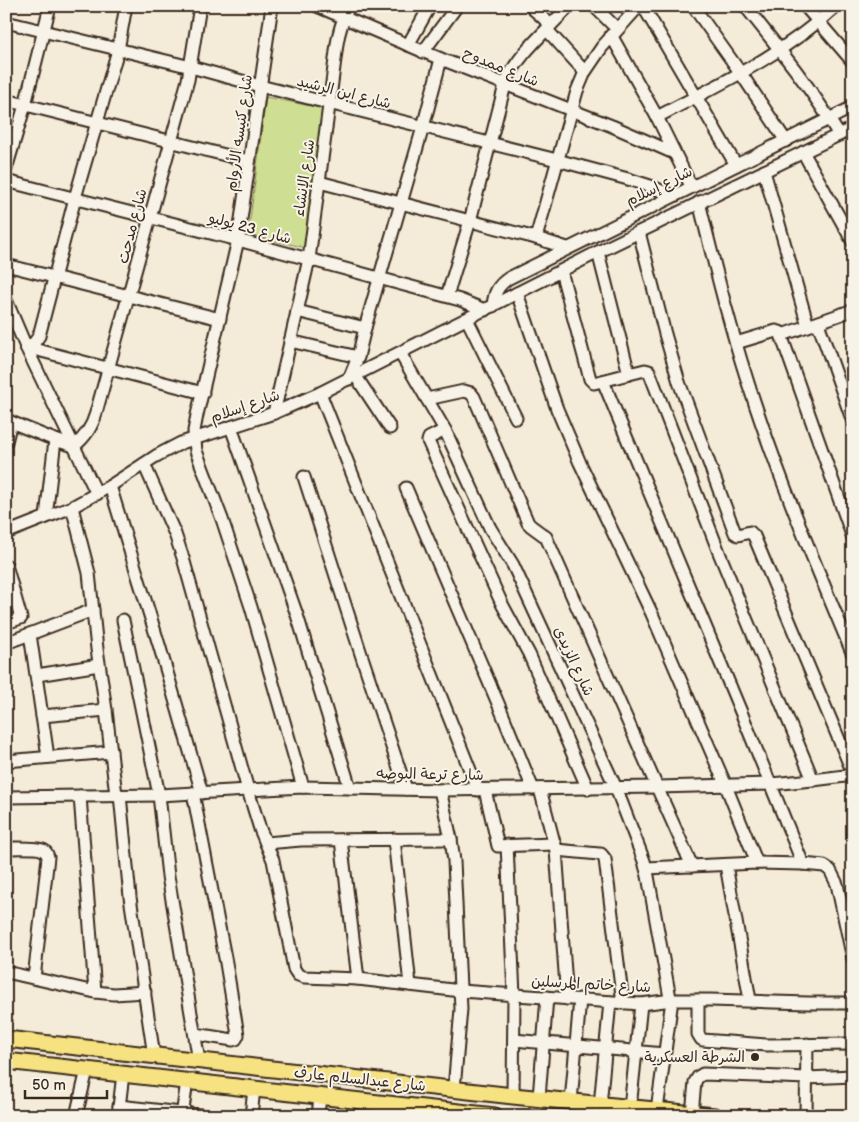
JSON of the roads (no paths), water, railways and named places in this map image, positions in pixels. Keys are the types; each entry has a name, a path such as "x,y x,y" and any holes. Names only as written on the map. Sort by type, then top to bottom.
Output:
{"main road":[{"name":"شارع عبدالسلام عارف","path":"6,1039 539,1098 608,1109 714,1116"},
{"path":"31,1064 40,1055 36,1042"},
{"path":"76,1047 72,1054 72,1059 76,1067 83,1070"},
{"name":"شارع عبدالسلام عارف","path":"6,1063 31,1064 320,1096 386,1110 489,1115"}],"street":[{"path":"6,168 25,104 50,6"},
{"path":"26,346 34,343 39,336 75,198 118,50 126,6"},
{"name":"شارع مدحت","path":"74,446 86,435 94,421 191,67 200,6"},
{"name":"شارع كنيسه الأروام","path":"194,438 194,431 238,240 272,6"},
{"name":"شارع ممدوح","path":"317,6 423,52 674,153"},
{"name":"شارع الإنشاء","path":"274,413 309,260 337,44 343,18 349,6"},
{"path":"408,45 430,6"},
{"path":"423,52 457,6"},
{"path":"532,6 585,72"},
{"path":"447,296 470,221 509,74 520,57 569,6"},
{"path":"594,6 614,32 692,186"},
{"path":"536,238 571,110 585,72 614,32 639,6"},
{"path":"644,6 736,165"},
{"path":"693,6 786,141"},
{"path":"745,6 780,50 839,135"},
{"path":"805,6 853,62"},
{"path":"656,117 780,50 819,22 836,6"},
{"name":"شارع ابن الرشيد","path":"6,22 557,160 628,179 673,196"},
{"path":"390,428 352,377 441,59"},
{"path":"6,100 249,161"},
{"name":"شارع إسلام","path":"489,308 497,289 509,278 853,107"},
{"name":"شارع إسلام","path":"6,533 72,507 97,494 168,449 194,438 274,413 320,393 698,202 853,128"},
{"path":"803,152 852,238"},
{"path":"764,171 813,324 853,422"},
{"name":"شارع 23 يوليو","path":"6,181 238,240 489,308"},
{"path":"319,182 536,238 567,248"},
{"path":"698,202 736,343 756,406 784,486 853,655"},
{"path":"639,232 679,382 735,533 738,535 750,532 754,536 853,774"},
{"path":"598,252 629,374"},
{"path":"6,265 220,319"},
{"path":"561,271 590,379 594,383 646,370 649,371 720,555 814,780"},
{"path":"517,293 557,410 580,463 652,614 757,863"},
{"path":"6,300 97,494"},
{"path":"782,335 853,310"},
{"path":"297,311 365,328"},
{"path":"467,319 516,418"},
{"path":"736,343 776,331 782,335 853,538"},
{"path":"290,341 358,357"},
{"path":"26,346 203,393"},
{"name":"شارع الزيدى","path":"400,353 445,430 490,528 513,565 616,788 646,868 670,998 672,1000"},
{"path":"603,381 803,864"},
{"path":"427,399 464,391 472,393 528,523 546,537 692,866"},
{"path":"320,393 482,790 498,846 556,847 601,854 605,859 623,1002"},
{"path":"6,442 9,421 74,446"},
{"path":"231,427 297,615 350,788"},
{"path":"445,430 429,438 428,441 502,604 529,654 588,789"},
{"path":"194,438 198,456 222,519 251,607 303,787"},
{"path":"46,518 55,440"},
{"name":"شارع خاتم المرسلين","path":"144,464 183,558 248,790 266,843 272,854 295,971 298,975 304,977 358,979 461,991 641,1004 672,1000 853,1002"},
{"path":"304,476 406,789"},
{"path":"110,486 160,648 197,793 238,1035 233,1040 195,1034"},
{"path":"406,488 500,708 537,789 556,847 567,999"},
{"path":"72,507 87,562 130,897 154,1056"},
{"path":"6,565 21,618 6,623"},
{"path":"6,643 93,610"},
{"path":"123,620 158,795 168,876 199,1061"},
{"path":"30,634 48,757"},
{"path":"36,675 99,665"},
{"path":"42,716 106,710"},
{"path":"6,761 111,752"},
{"name":"شارع ترعة البوصه","path":"6,797 158,795 303,787 440,790 658,788 771,784 853,774"},
{"path":"440,790 454,861 461,991 461,1018 454,1089"},
{"path":"80,796 95,992"},
{"path":"394,839 410,985"},
{"path":"266,843 290,840 451,839"},
{"path":"341,840 358,979"},
{"path":"507,845 514,995 512,1096"},
{"path":"6,848 43,850 48,857 34,978"},
{"path":"646,868 757,863 824,866 833,874 837,884 853,959"},
{"path":"726,865 750,1000"},
{"path":"6,972 95,992 114,994 144,992"},
{"path":"539,1098 547,997"},
{"path":"571,1102 580,1000"},
{"path":"642,1111 664,1054 672,1000"},
{"path":"698,1000 698,1034 703,1040 766,1045 853,1044"},
{"path":"608,1109 606,1048 610,1002"},
{"path":"641,1004 636,1051 642,1111"},
{"path":"514,1040 664,1054"},
{"path":"806,1116 807,1044"},
{"path":"76,1116 83,1070"},
{"path":"123,1074 118,1111 208,1116"},
{"path":"692,1114 695,1082 703,1074 807,1078 853,1076"},
{"path":"183,1114 186,1081"},
{"path":"251,1116 254,1089"},
{"path":"318,1116 320,1096"}],"place":[{"name":"الشرطة العسكرية","path":"755,1057"}]}
